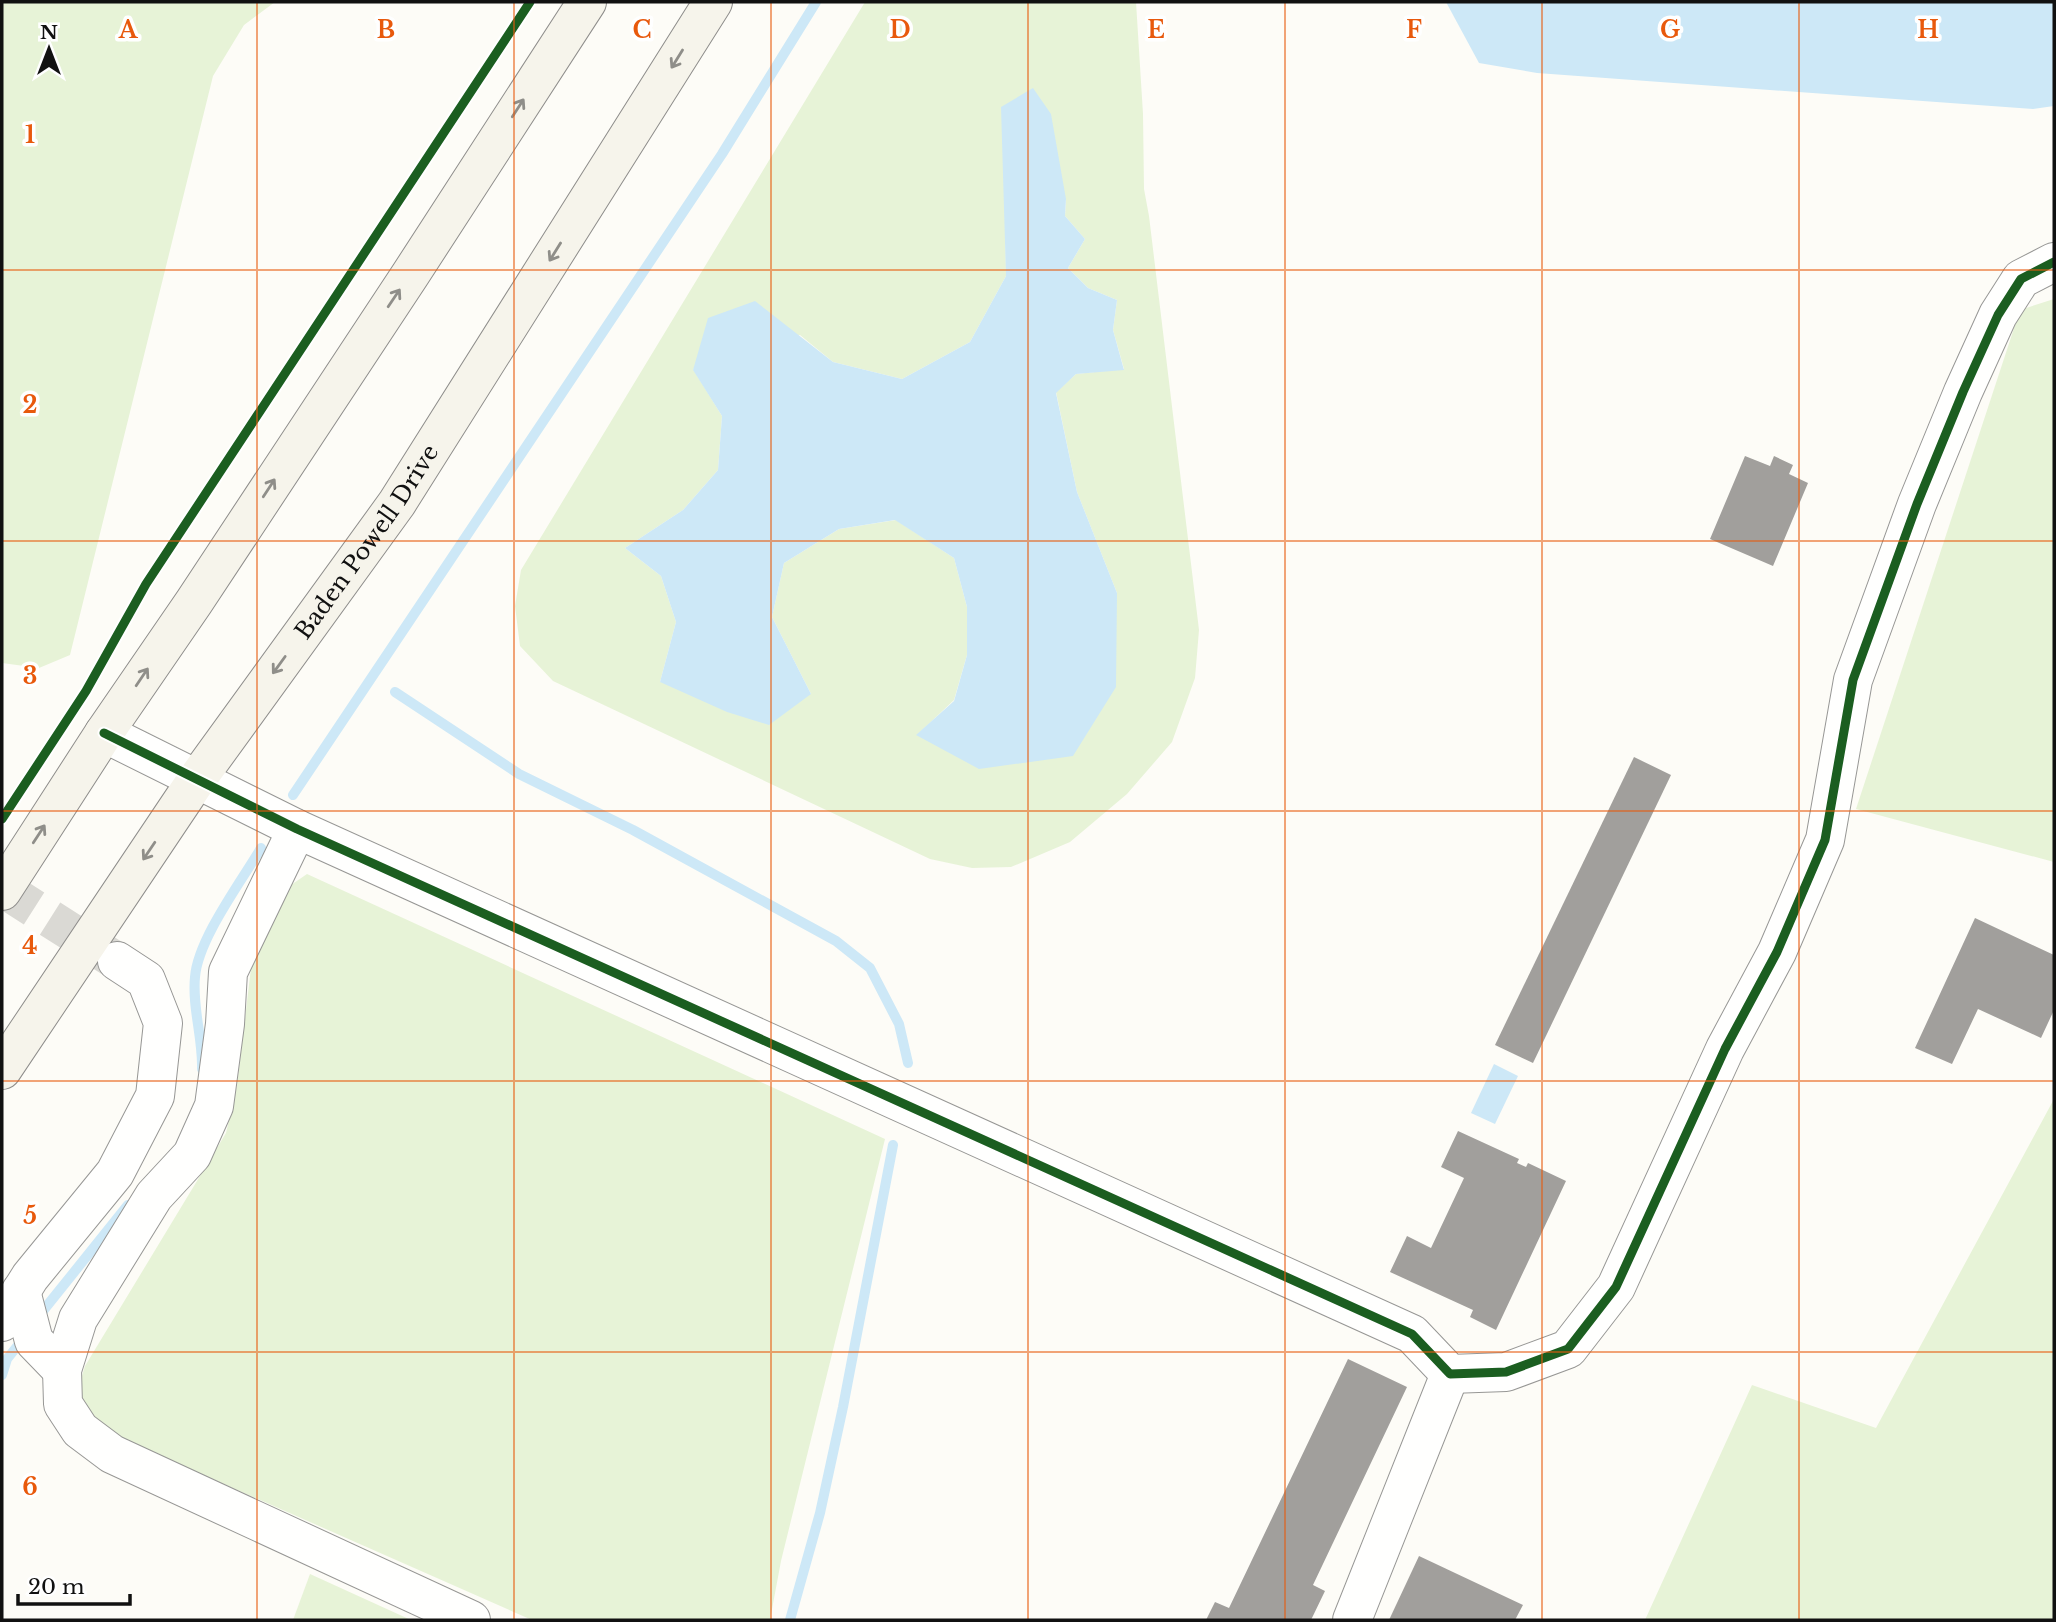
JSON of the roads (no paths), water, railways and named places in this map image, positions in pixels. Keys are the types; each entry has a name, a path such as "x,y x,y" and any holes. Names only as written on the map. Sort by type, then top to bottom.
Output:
{"main road":[{"path":"2,891 587,2"},
{"name":"Baden Powell Drive","path":"2,1070 197,779 397,503 713,2"}],"street":[{"path":"104,733 297,829 1412,1334 1450,1374 1506,1372 1568,1349 1616,1287 1725,1049 1777,952 1825,840 1853,680 1917,504 1963,393 1998,315 2021,279 2054,262"},
{"path":"297,829 228,972 225,1024 214,1106 192,1155 154,1196 78,1319 62,1370 63,1404 80,1430 112,1454 471,1620"},
{"path":"62,1370 34,1341 11,1307 30,1277 114,1173 155,1096 163,1023 146,980 117,961"},
{"path":"1352,1620 1450,1374"}],"water":[{"path":"1446,2 2054,2 2054,106 2033,109 1537,73 1479,63"},
{"path":"1033,88 1051,114 1066,199 1065,216 1085,239 1068,268 1088,288 1117,300 1113,330 1124,370 1076,374 1056,393 1077,492 1117,593 1116,687 1073,756 979,769 916,735 954,701 967,655 967,607 954,558 895,520 839,529 784,563 772,617 811,694 769,725 727,712 660,682 676,622 661,576 625,548 683,510 718,470 722,416 693,370 708,318 755,301 833,362 902,379 970,342 1006,276 1001,107"},
{"path":"1494,1064 1518,1076 1495,1124 1471,1113"}],"waterway":[{"path":"293,795 722,154 816,2"},
{"path":"395,692 519,774 633,830 836,941 870,968 899,1024 908,1063"},
{"path":"202,1069 194,989 198,962 212,928 261,848"},
{"path":"790,1620 820,1513 843,1407 893,1145"},
{"path":"42,1312 128,1205"},
{"path":"2,1375 7,1359 19,1344"}],"tunnel":[{"path":"2,888 115,960"}]}
